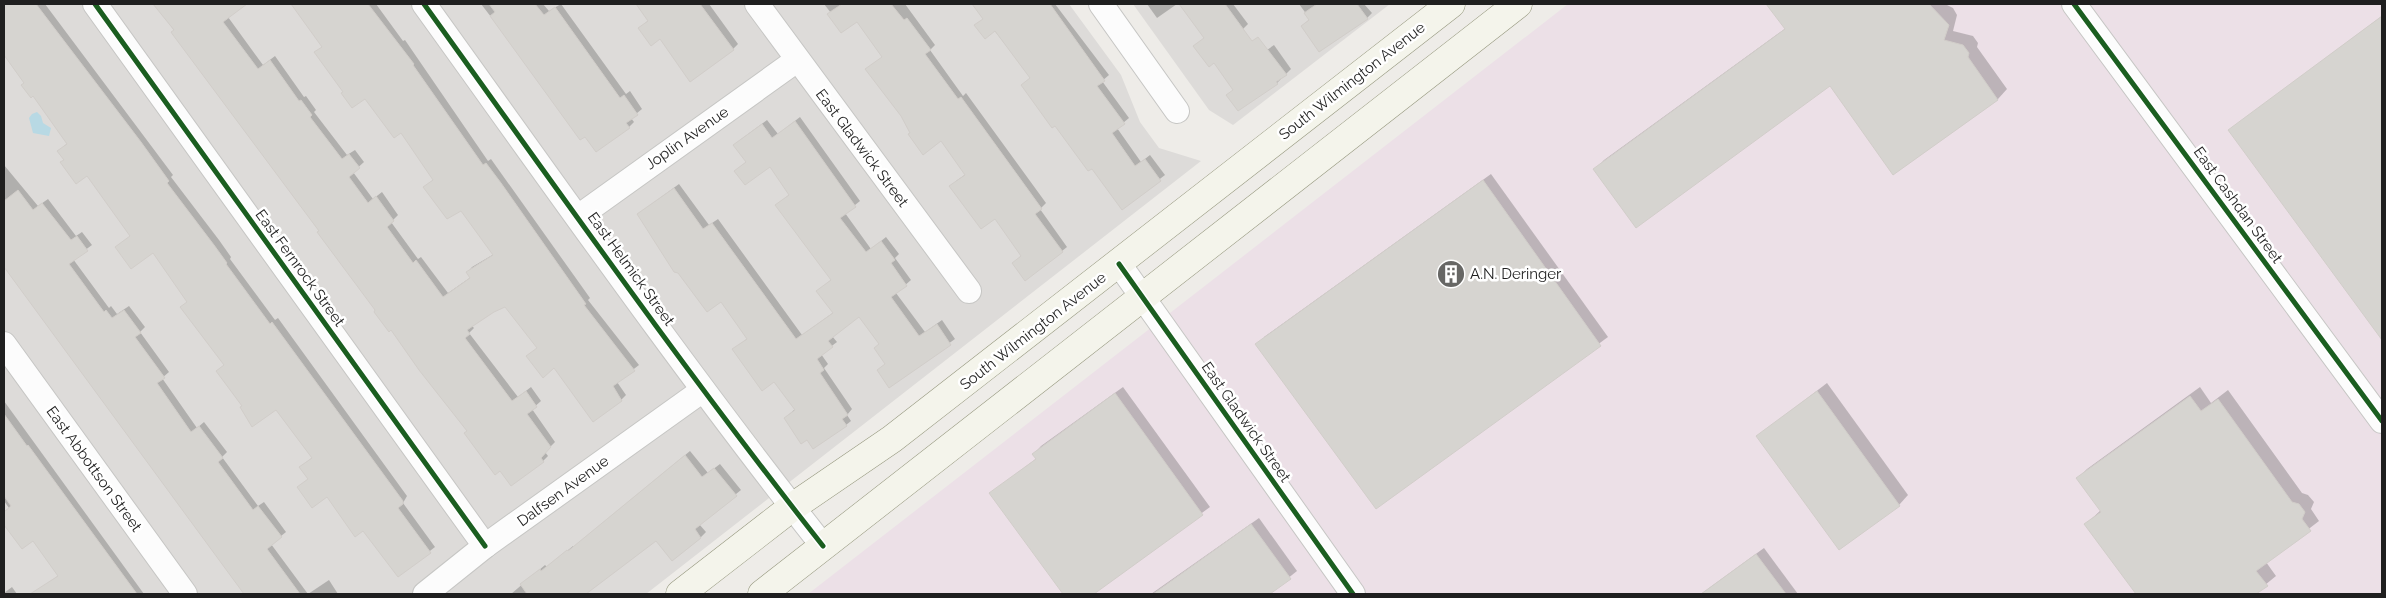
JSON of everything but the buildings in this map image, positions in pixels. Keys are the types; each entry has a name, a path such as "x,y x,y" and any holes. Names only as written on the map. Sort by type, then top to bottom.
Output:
{"main road":[{"name":"South Wilmington Avenue","path":"680,594 791,508 892,439 1451,4"},
{"path":"762,594 1518,4"}],"street":[{"name":"East Fernrock Street","path":"95,4 485,546"},
{"name":"East Helmick Street","path":"424,4 703,390 791,508 823,546"},
{"name":"East Gladwick Street","path":"757,4 969,291"},
{"path":"1101,4 1177,111"},
{"name":"East Cashdan Street","path":"2074,4 2382,421"},
{"name":"Joplin Avenue","path":"578,217 797,60"},
{"name":"East Gladwick Street","path":"1119,264 1353,594"},
{"name":"East Abbottson Street","path":"4,344 185,594"},
{"name":"Dalfsen Avenue","path":"425,594 485,546 703,390"}],"shaded area":[{"path":"4,4 1069,4 1121,75 1140,122 1159,148 1201,161 646,594 4,594"},
{"path":"1133,4 1390,4 1233,125 1209,110"},
{"path":"1568,4 2382,4 2382,594 808,594"}],"water":[{"path":"37,112 41,116 43,123 51,128 49,136 33,133 29,118"}],"cycle path":[{"path":"95,4 485,546"},
{"path":"424,4 720,413 823,546"},
{"path":"2074,4 2382,421"},
{"path":"1119,264 1353,594"}],"place":[{"name":"A.N. Deringer","path":"1451,274"}]}
